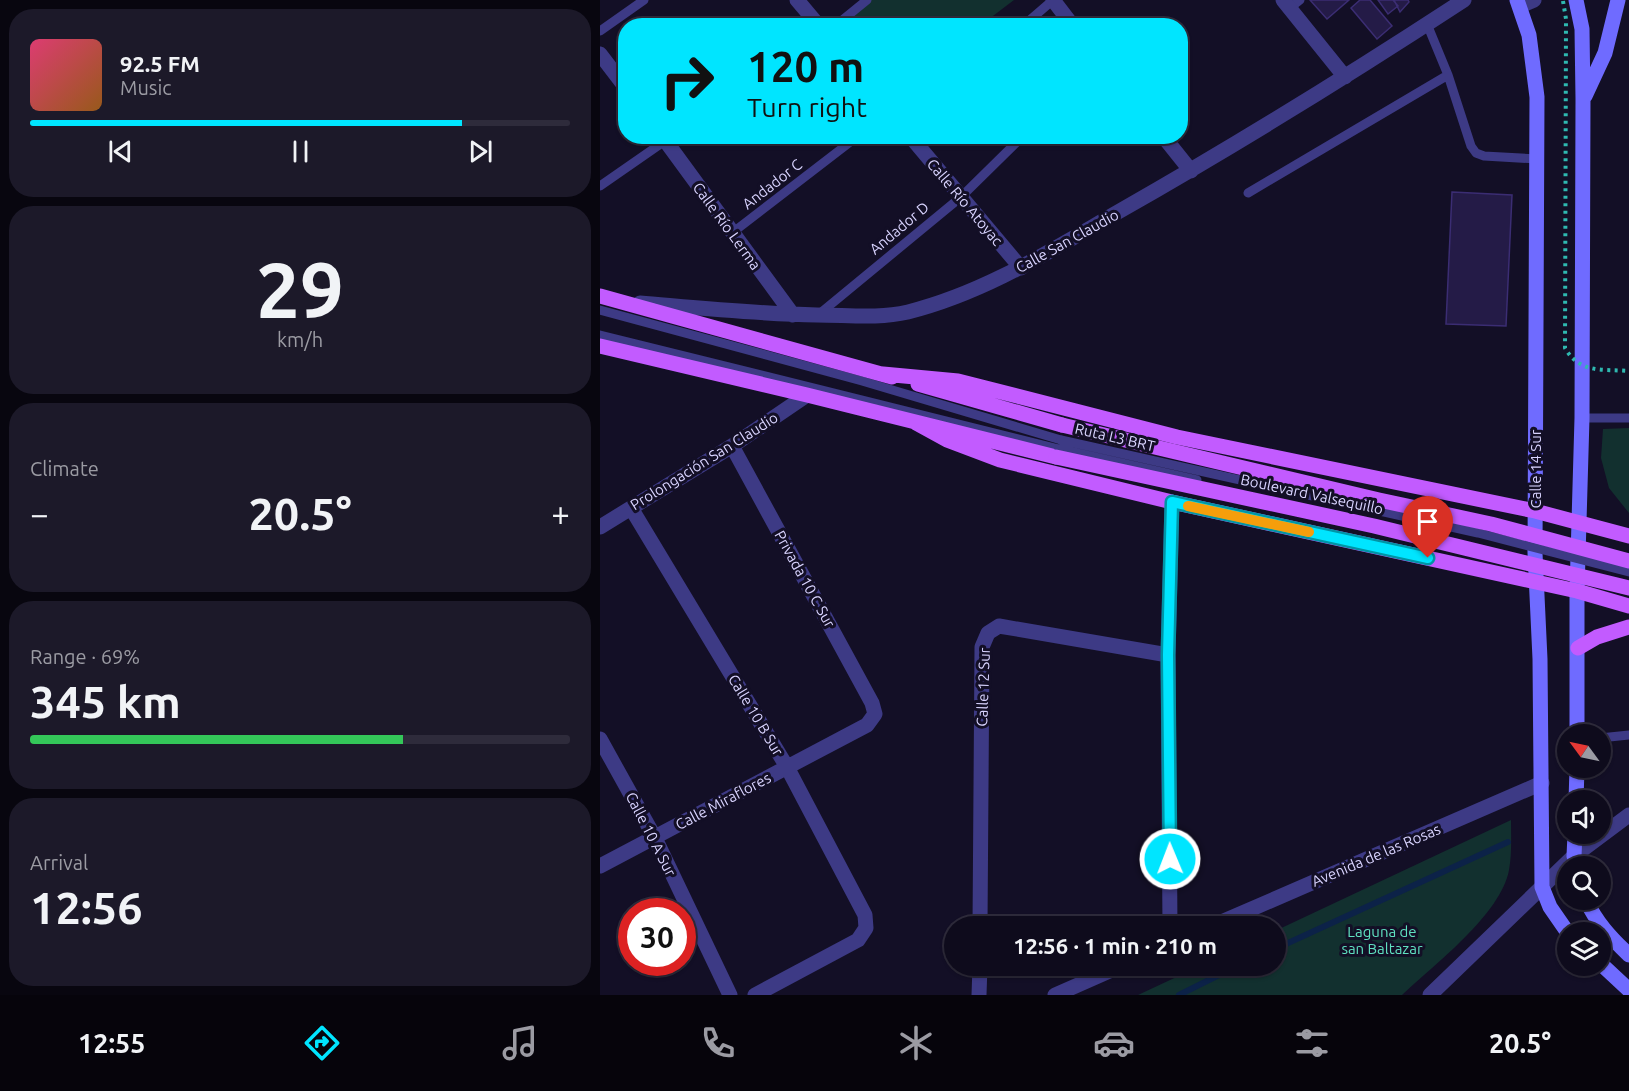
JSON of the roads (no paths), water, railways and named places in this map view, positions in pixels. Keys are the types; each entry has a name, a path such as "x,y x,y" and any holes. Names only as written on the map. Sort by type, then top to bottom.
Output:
{"main road":[{"path":"1583,99 1605,53 1618,0"},
{"path":"1570,1 1582,29 1583,99 1582,418 1577,591 1577,724"},
{"name":"Calle 14 Sur","path":"1524,2 1537,97 1535,511 1540,659 1542,887 1550,907 1560,922"},
{"path":"600,296 884,374 1059,443"},
{"path":"600,346 916,423 1059,443"},
{"path":"884,374 958,381 1177,437 1535,511 1629,536"},
{"path":"916,423 947,440 1000,460 1172,502 1577,591 1629,606"},
{"name":"Boulevard Valsequillo","path":"1059,443 1379,500 1491,524 1626,558"},
{"name":"Boulevard Valsequillo","path":"1059,443 1374,526 1629,589"},
{"path":"1451,563 1470,553 1481,528 1482,519 1479,509 1466,497"},
{"path":"1626,558 1614,564 1611,571 1616,583 1629,589"},
{"path":"1578,648 1597,637 1629,627"},
{"path":"1590,910 1606,933 1629,955"},
{"path":"1611,973 1629,990"}],"street":[{"path":"797,0 812,18"},
{"path":"1053,0 1067,18"},
{"name":"Calle San Claudio","path":"620,301 793,315 862,317 907,312 968,293 1021,268 1191,171 1345,77 1464,0"},
{"path":"1291,3 1345,77"},
{"path":"600,54 618,78"},
{"name":"Calle Río Lerma","path":"670,144 793,315"},
{"name":"Calle Río Atoyac","path":"917,144 1021,268"},
{"path":"1169,144 1191,171"},
{"name":"Prolongación San Claudio","path":"600,527 732,446 807,395"},
{"name":"Privada 10 C Sur","path":"732,446 872,703 875,714"},
{"path":"1170,916 1168,655 1172,502"},
{"name":"Calle 10 B Sur","path":"631,508 787,767 865,915 866,928 858,940 754,995"},
{"name":"Calle 12 Sur","path":"980,916 982,647 988,633 999,626 1168,655"},
{"name":"Calle Miraflores","path":"600,866 867,725 875,714"},
{"name":"Calle 10 A Sur","path":"600,739 655,838 730,995"},
{"name":"Avenida de las Rosas","path":"1235,916 1542,783"},
{"path":"1583,856 1629,815"},
{"path":"1430,995 1542,887 1557,876"},
{"path":"979,995 980,976"},
{"path":"1055,995 1098,976"}],"lane":[{"path":"618,18 644,0"},
{"path":"844,18 867,0"},
{"path":"1032,18 1053,0"},
{"path":"600,31 618,18"},
{"path":"1427,24 1448,75 1471,146 1476,153 1484,156 1537,159"},
{"path":"1248,194 1448,75"},
{"path":"600,186 658,144"},
{"name":"Andador C","path":"732,233 848,144"},
{"name":"Andador D","path":"818,315 961,197 1015,144"},
{"name":"Ruta L3 BRT","path":"600,310 862,381 1059,443 1478,533 1629,572"},
{"path":"600,334 1059,443"},
{"path":"1582,418 1629,418"},
{"path":"1611,737 1629,735"}],"waterway":[{"path":"1286,944 1508,842"},
{"path":"1179,995 1217,976"}],"park label":[{"name":"Laguna de san Baltazar","path":"1382,940"}]}
